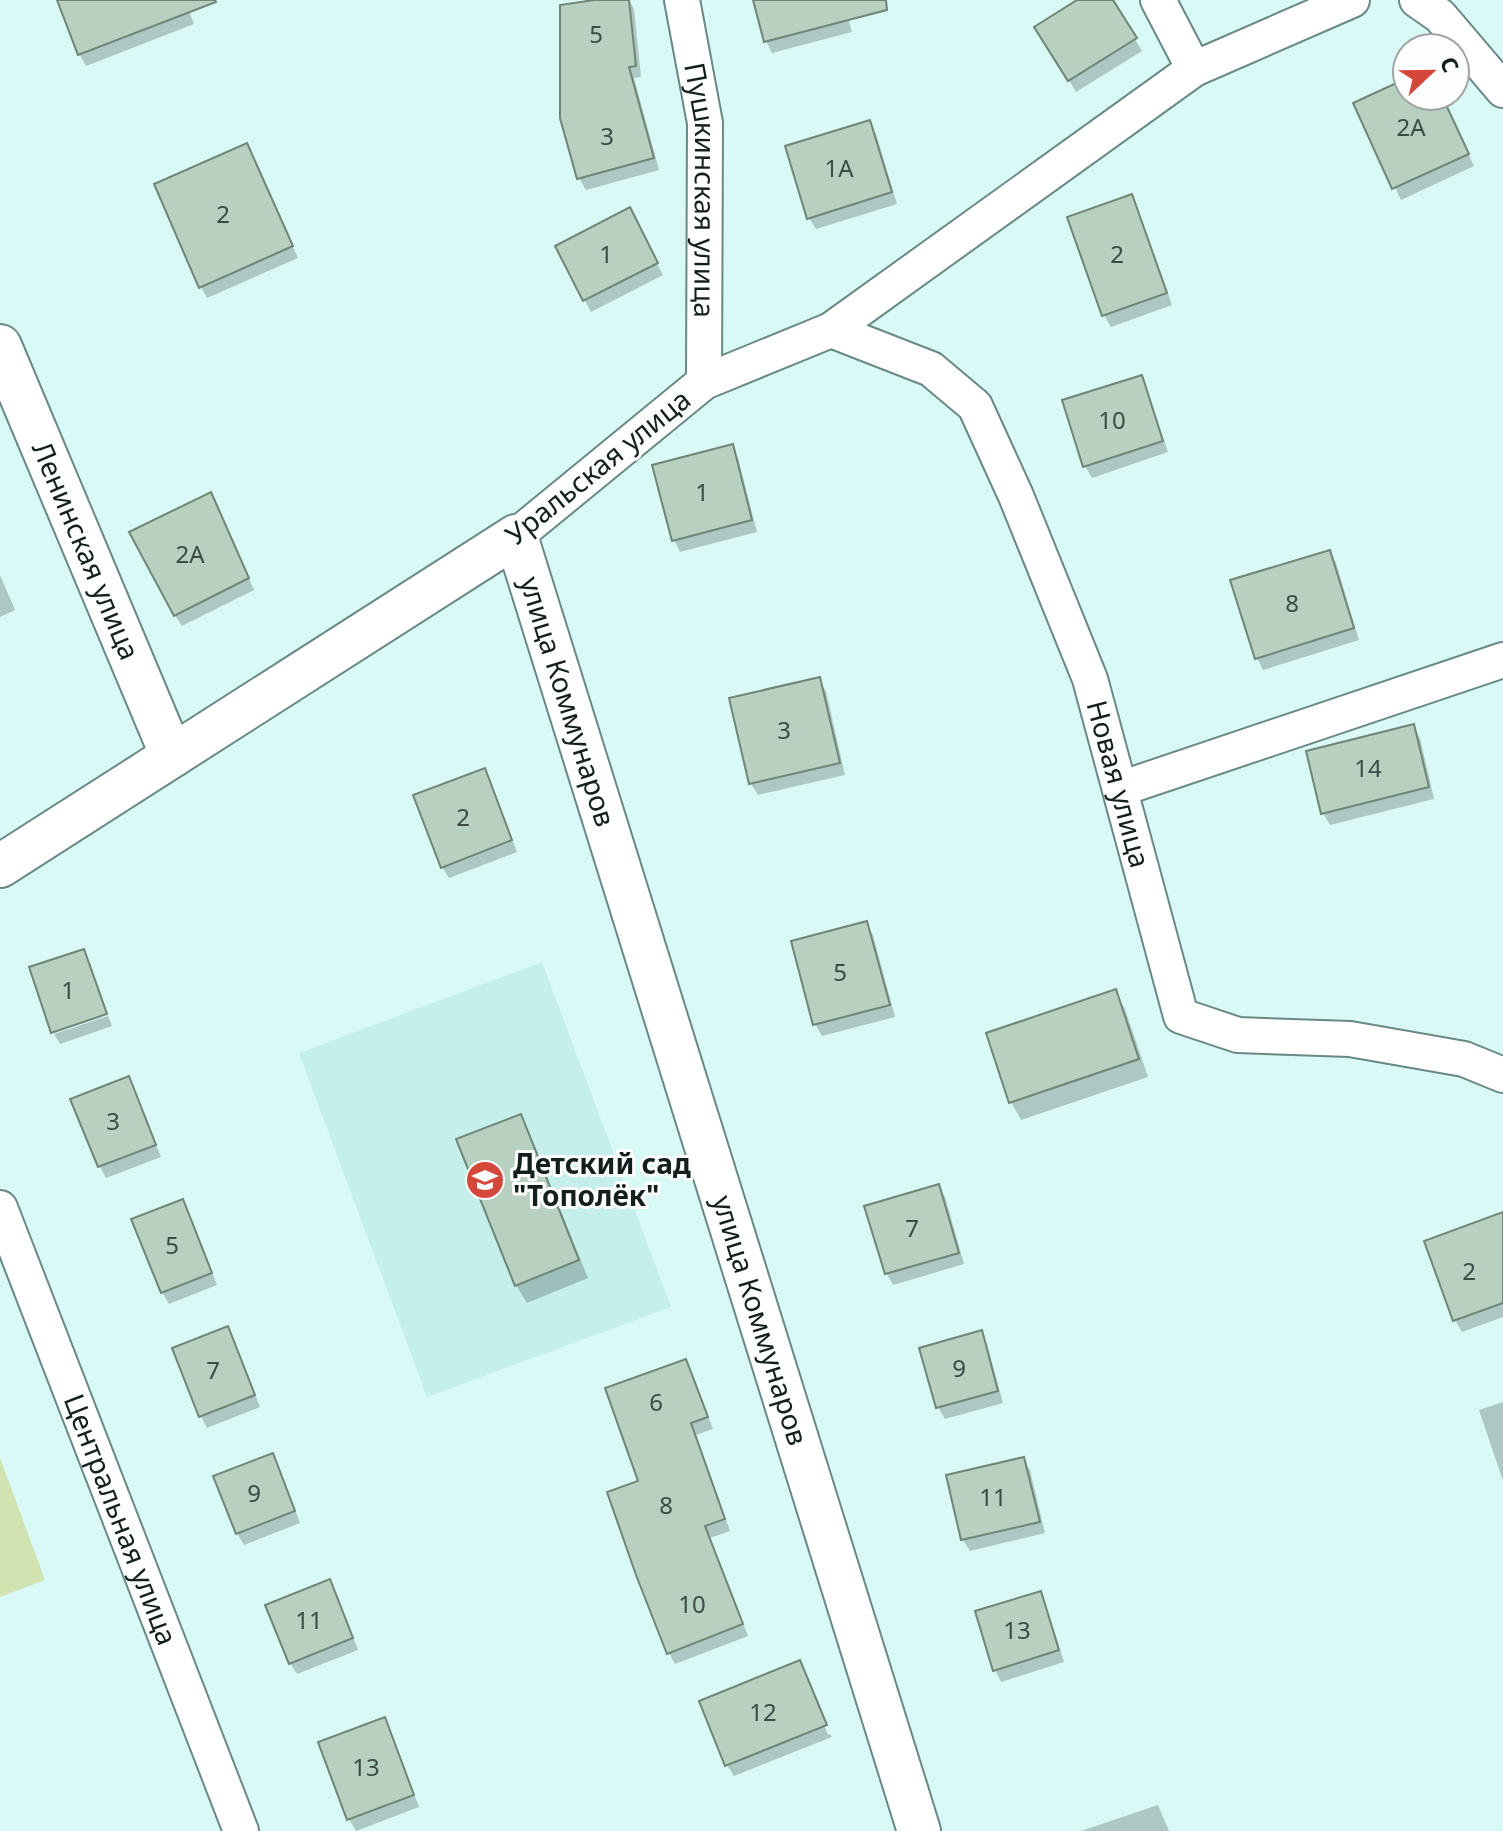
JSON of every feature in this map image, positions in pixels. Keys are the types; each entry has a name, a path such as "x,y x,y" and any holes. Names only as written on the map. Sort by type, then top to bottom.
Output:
{"street":[{"name":"Пушкинская улица","path":"682,0 705,123 704,382"},
{"path":"1158,0 1194,69"},
{"name":"Уральская улица","path":"0,866 516,536 704,382 831,330 1194,69 1352,0"},
{"path":"1417,0 1440,16 1503,90"},
{"name":"Новая улица","path":"831,330 931,369 975,406 1016,496 1090,679 1181,1016 1238,1035 1350,1039 1464,1059 1503,1075"},
{"name":"Ленинская улица","path":"0,346 172,756"},
{"name":"улица Коммунаров","path":"516,536 919,1831"},
{"path":"1120,789 1503,660"},
{"name":"Центральная улица","path":"0,1208 241,1831"}],"shaded area":[{"name":"Детский сад \"Тополёк\"","path":"542,962 671,1307 427,1397 299,1053"}],"green space":[{"path":"0,1458 45,1580 0,1597"}],"building":[{"path":"57,0 215,0 216,2 78,55"},
{"path":"594,0 629,0 636,66 629,67 654,158 577,179 560,118 560,5"},
{"path":"753,0 886,0 887,10 764,42"},
{"path":"1077,0 1113,0 1137,38 1068,81 1034,27"},
{"path":"1391,85 1391,112 1449,112 1469,154 1392,189 1353,103"},
{"path":"870,120 892,192 807,219 785,146"},
{"path":"247,143 293,246 199,288 154,184"},
{"path":"1132,194 1167,293 1102,316 1067,217"},
{"path":"630,207 658,263 583,301 555,246"},
{"path":"1142,375 1163,441 1083,467 1062,400"},
{"path":"733,444 752,520 672,541 652,465"},
{"path":"211,492 249,578 174,616 129,532"},
{"path":"1330,550 1354,628 1255,659 1230,580"},
{"path":"820,677 840,763 749,784 729,698"},
{"path":"1414,724 1429,787 1321,814 1306,751"},
{"path":"485,768 512,840 441,868 413,795"},
{"path":"867,921 890,1005 813,1025 791,941"},
{"path":"84,949 107,1014 51,1033 29,967"},
{"path":"1116,989 1139,1059 1009,1103 986,1033"},
{"path":"129,1076 156,1145 98,1167 70,1099"},
{"path":"521,1114 579,1260 515,1286 456,1139"},
{"path":"939,1184 959,1253 885,1274 864,1206"},
{"path":"183,1199 212,1273 161,1293 131,1219"},
{"path":"1503,1212 1503,1303 1453,1321 1424,1241"},
{"path":"228,1326 255,1395 199,1417 172,1348"},
{"path":"982,1330 998,1391 936,1408 919,1348"},
{"path":"686,1359 708,1417 691,1423 725,1519 705,1526 743,1624 667,1654 607,1492 638,1481 605,1388"},
{"path":"273,1453 295,1511 236,1534 213,1476"},
{"path":"1024,1457 1040,1522 961,1540 946,1475"},
{"path":"330,1579 353,1638 289,1664 265,1605"},
{"path":"1041,1591 1059,1650 993,1671 975,1611"},
{"path":"800,1660 827,1725 725,1766 699,1701"},
{"path":"385,1717 414,1795 347,1820 318,1742"}],"place":[{"name":"Детский сад \"Тополёк\"","path":"485,1180"}]}
